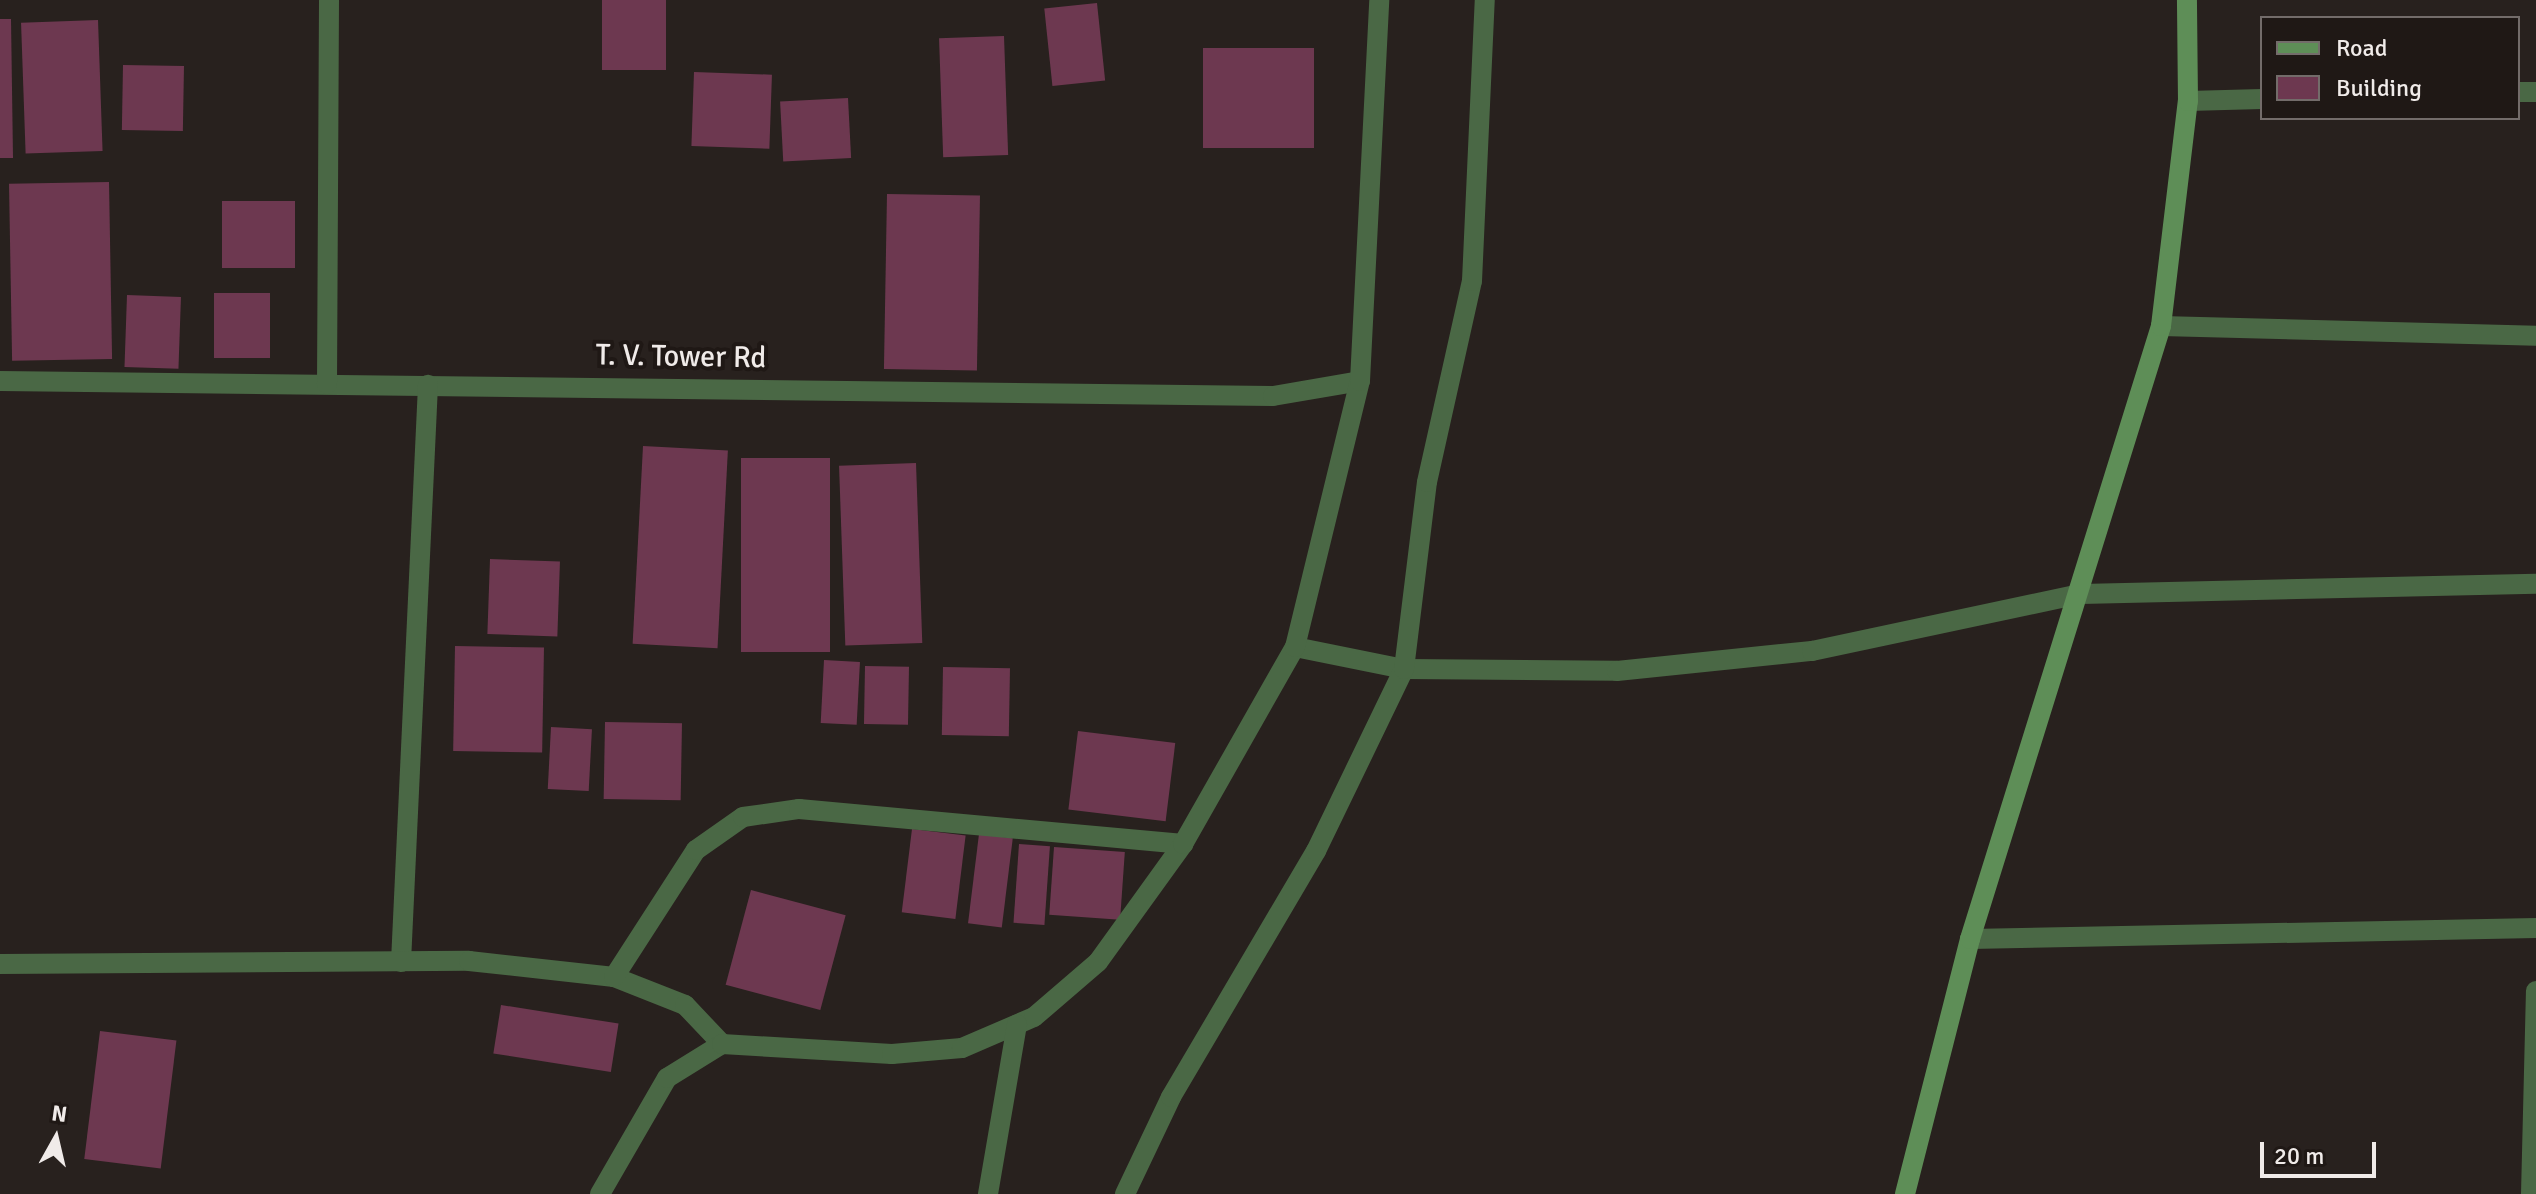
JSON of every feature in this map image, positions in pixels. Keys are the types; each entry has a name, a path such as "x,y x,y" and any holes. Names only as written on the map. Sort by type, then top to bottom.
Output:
{"main road":[{"path":"1905,1194 1970,939 2081,594 2161,326 2188,101 2187,0"}],"street":[{"path":"327,384 329,0"},
{"path":"600,1194 667,1078 722,1044 892,1054 962,1048 1017,1024 1098,962 1183,844 1295,647 1360,381 1379,0"},
{"path":"1125,1194 1171,1097 1316,851 1404,669 1427,482 1472,281 1485,0"},
{"path":"2188,101 2260,99"},
{"path":"2161,326 2536,336"},
{"name":"T. V. Tower Rd","path":"0,381 1273,396 1360,381"},
{"path":"401,962 428,385"},
{"path":"1295,647 1404,669 1617,671 1812,651 2081,594 2536,584"},
{"path":"614,977 696,850 743,817 799,809 1183,844"},
{"path":"1970,939 2536,928"},
{"path":"0,964 401,962 614,977 685,1005 722,1044"},
{"path":"2531,1194 2536,991"},
{"path":"988,1194 1017,1024"}],"building":[{"path":"602,0 666,0 666,70 602,70"},
{"path":"1097,3 1105,81 1052,86 1044,9"},
{"path":"0,19 11,19 13,158 0,158"},
{"path":"98,20 103,151 26,154 21,23"},
{"path":"1004,36 1008,155 943,157 939,38"},
{"path":"1203,48 1314,48 1314,148 1203,148"},
{"path":"123,65 184,66 183,131 122,130"},
{"path":"694,72 772,75 769,149 691,146"},
{"path":"848,98 851,158 783,161 780,102"},
{"path":"109,182 112,359 12,361 9,184"},
{"path":"887,194 980,196 977,371 884,369"},
{"path":"222,201 295,201 295,268 222,268"},
{"path":"214,293 270,293 270,358 214,358"},
{"path":"127,295 181,297 178,369 124,367"},
{"path":"643,446 728,450 718,648 633,644"},
{"path":"741,458 830,458 830,652 741,652"},
{"path":"916,463 922,643 845,646 839,466"},
{"path":"490,559 560,561 557,636 487,634"},
{"path":"455,646 544,648 542,753 453,751"},
{"path":"824,660 860,662 857,725 821,723"},
{"path":"865,666 909,667 908,725 864,724"},
{"path":"943,667 1010,668 1009,736 942,735"},
{"path":"605,722 682,723 681,800 604,799"},
{"path":"551,727 592,729 589,791 548,789"},
{"path":"1078,731 1175,743 1166,821 1068,809"},
{"path":"912,829 966,836 955,919 902,912"},
{"path":"979,834 1013,838 1002,927 968,923"},
{"path":"1019,844 1050,846 1044,925 1013,923"},
{"path":"1054,847 1125,852 1120,920 1049,915"},
{"path":"751,890 846,915 820,1010 726,985"},
{"path":"501,1005 619,1024 611,1072 493,1053"},
{"path":"100,1031 176,1040 161,1168 84,1159"}]}
